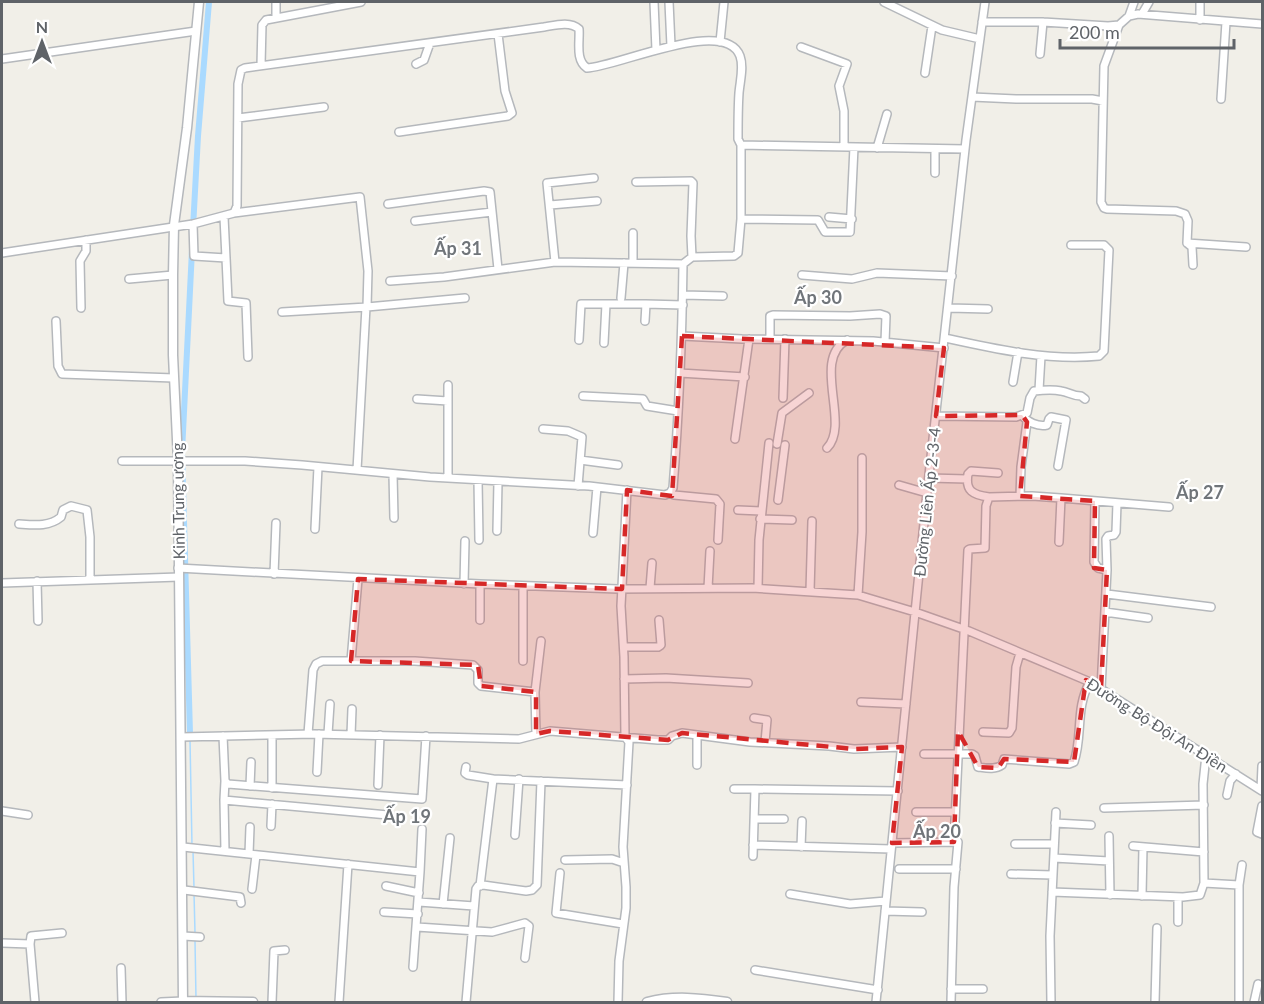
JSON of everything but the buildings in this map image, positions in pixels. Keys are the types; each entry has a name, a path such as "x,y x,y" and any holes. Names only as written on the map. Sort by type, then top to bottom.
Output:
{"street":[{"name":"Kinh Trung ương","path":"185,1002 183,936 187,890 185,848 187,738 182,571 183,461 174,378 173,275 199,2"},
{"path":"276,2 276,17"},
{"path":"261,65 262,25 266,20 361,2"},
{"path":"654,2 656,50"},
{"path":"669,2 671,46"},
{"path":"720,42 724,2"},
{"path":"884,2 932,26 957,35 980,39"},
{"name":"Đường Liên Ấp 2-3-4","path":"876,1002 927,493 965,149 985,2"},
{"path":"1134,2 1129,16 1119,25 1104,66 1101,202 1104,208 1176,211 1185,214 1188,221 1187,243 1192,248 1193,265"},
{"path":"1142,14 1149,2"},
{"path":"1200,2 1200,20"},
{"path":"1129,16 1142,14 1263,24"},
{"path":"982,22 1119,25"},
{"path":"1040,54 1043,22"},
{"path":"1221,99 1226,22"},
{"path":"234,213 237,206 238,84 241,70 261,65 566,24 579,29 582,64 588,68 699,41 720,42 735,48 741,63 738,139 741,145 741,219 738,253 734,256 692,257 683,264 555,262 444,277 390,281"},
{"path":"925,73 932,26"},
{"path":"2,59 196,31"},
{"path":"399,132 508,116 512,113 505,91 498,34"},
{"path":"416,64 424,60 430,43"},
{"path":"801,47 847,64 839,86 844,111 844,147"},
{"path":"972,97 1102,101"},
{"path":"238,118 324,107"},
{"path":"877,148 887,114"},
{"path":"741,145 965,149"},
{"path":"741,219 818,220 825,232 850,232 854,147"},
{"path":"935,148 935,173"},
{"path":"555,262 547,183 594,178"},
{"path":"636,182 691,181 693,183 692,257"},
{"path":"388,204 490,192 498,269"},
{"path":"2,253 193,224 234,213 360,197 368,271 357,470"},
{"path":"550,205 597,201"},
{"path":"415,222 492,212"},
{"path":"224,217 228,301 246,303 248,357"},
{"path":"828,218 852,219"},
{"path":"193,224 194,256 226,258"},
{"path":"633,233 633,263"},
{"path":"81,308 80,261 86,251 86,240"},
{"path":"1187,243 1246,247"},
{"path":"945,338 1041,356 1082,358 1100,356 1104,351 1109,248 1104,245 1071,245"},
{"path":"621,298 624,263"},
{"path":"670,493 673,488 678,411 683,264"},
{"path":"802,275 852,279 877,273 952,276"},
{"path":"129,279 173,275"},
{"path":"683,295 723,296"},
{"path":"282,312 465,298"},
{"path":"579,340 580,304 682,305"},
{"path":"604,343 606,304"},
{"path":"645,321 646,304"},
{"path":"949,308 988,309"},
{"path":"770,339 770,316 880,314 886,316 885,342"},
{"path":"56,321 58,366 62,374 174,378"},
{"path":"682,336 847,340 944,348"},
{"path":"735,439 749,339"},
{"path":"783,398 785,339"},
{"path":"827,448 831,444 833,435 833,388 830,373 832,360 835,349 847,340"},
{"path":"1013,382 1018,352"},
{"path":"1039,390 1041,356"},
{"path":"680,373 745,377"},
{"path":"448,385 448,478"},
{"path":"936,416 1016,417 1027,413 1030,398 1034,391 1039,390 1061,391 1085,399"},
{"path":"758,588 761,515 782,413 809,393"},
{"path":"583,396 643,399 647,406 678,411"},
{"path":"417,399 448,401"},
{"path":"1022,415 1027,422 1044,426 1051,417 1065,420 1058,466"},
{"path":"1020,496 1027,422"},
{"path":"543,429 568,431 582,436 578,486"},
{"path":"777,444 778,500"},
{"path":"858,595 862,532 862,458"},
{"path":"580,460 618,465"},
{"path":"122,461 245,461 498,482 597,487 716,499 720,504 718,540"},
{"path":"315,530 318,466"},
{"path":"998,473 970,471 967,478 970,492 989,497 1061,498 1169,507"},
{"path":"393,474 394,518"},
{"path":"929,478 967,478"},
{"path":"478,480 479,540"},
{"path":"497,531 498,482"},
{"path":"899,485 927,493"},
{"path":"594,533 597,487"},
{"path":"618,1002 619,961 626,887 624,863 629,742 625,737 622,589 627,490"},
{"path":"954,842 968,550 985,548 986,506 989,497"},
{"path":"1059,542 1061,498"},
{"path":"1095,501 1094,562 1098,568 1107,570"},
{"path":"1101,689 1107,594 1106,539 1115,534 1117,503"},
{"path":"19,524 36,525 55,522 62,517 63,510 70,506 87,510 90,537 90,579"},
{"path":"738,510 792,520"},
{"path":"810,591 813,521"},
{"path":"273,574 276,523"},
{"path":"464,584 465,541"},
{"path":"708,588 710,551"},
{"path":"650,588 652,564"},
{"name":"Đường Bộ Đội An Điền","path":"2,583 90,579 182,571 622,589 758,588 858,595 964,629 1090,682 1262,790"},
{"path":"351,662 358,579"},
{"path":"37,581 38,621"},
{"path":"480,584 480,620"},
{"path":"523,586 524,660"},
{"path":"1107,594 1211,607"},
{"path":"1105,612 1148,618"},
{"path":"624,647 658,647 661,645 659,620"},
{"path":"536,734 535,692 541,641"},
{"path":"983,732 1004,734 1009,733 1012,728 1016,667 1020,653"},
{"path":"308,734 313,670 316,664 322,661 415,661 473,665 478,670 478,683 481,686 535,692"},
{"path":"624,679 666,678 748,683"},
{"path":"924,754 972,754 975,756 978,767 987,768 998,768 1004,759 1069,764 1074,762 1081,705 1084,692 1090,682"},
{"path":"861,702 906,704"},
{"path":"328,734 330,704"},
{"path":"351,735 352,709"},
{"path":"754,718 767,720 765,742"},
{"path":"187,738 328,734 519,740 550,731 668,740 682,733 854,749 902,747"},
{"path":"317,772 319,734"},
{"path":"272,735 272,788"},
{"path":"378,785 380,735"},
{"path":"697,735 697,765"},
{"path":"223,736 225,851"},
{"path":"225,781 228,784 422,799 426,736"},
{"path":"1052,892 1178,897 1200,895 1204,883 1203,805 1206,755"},
{"path":"250,786 251,762"},
{"path":"1262,790 1263,766"},
{"path":"466,767 465,773 468,775 493,779 627,785"},
{"path":"1227,795 1230,781 1236,774"},
{"path":"466,1002 476,889 480,885 493,779"},
{"path":"514,835 519,779"},
{"path":"480,885 526,891 535,889 541,781"},
{"path":"734,789 898,790"},
{"path":"753,855 755,789"},
{"path":"224,800 388,815"},
{"path":"271,826 272,804"},
{"path":"1104,808 1203,805"},
{"path":"1263,806 1257,832 1263,834"},
{"path":"2,811 28,814"},
{"path":"916,812 955,812"},
{"path":"1051,1002 1050,936 1056,812"},
{"path":"754,819 784,819"},
{"path":"801,847 802,821"},
{"path":"1055,823 1091,825"},
{"path":"250,827 253,855 252,889"},
{"path":"413,967 422,829"},
{"path":"1109,836 1110,895"},
{"path":"443,904 450,838"},
{"path":"753,845 892,846 958,842 951,1002"},
{"path":"1015,844 1054,844"},
{"path":"1133,846 1204,852"},
{"path":"1142,896 1143,847"},
{"path":"185,848 420,872"},
{"path":"1054,858 1110,861"},
{"path":"565,860 612,860 624,863"},
{"path":"339,1002 348,864"},
{"path":"1239,1002 1239,885 1242,866"},
{"path":"899,868 956,869"},
{"path":"560,873 556,913 623,924"},
{"path":"1011,874 1053,875"},
{"path":"1204,883 1239,885"},
{"path":"386,886 419,893"},
{"path":"187,890 240,897 241,903"},
{"path":"790,894 850,904 886,902"},
{"path":"1178,897 1178,922"},
{"path":"419,902 474,906"},
{"path":"885,911 922,912"},
{"path":"384,912 418,914"},
{"path":"417,927 492,932 522,923 527,924 525,958"},
{"path":"1155,1002 1157,928"},
{"path":"35,1002 31,936 62,933"},
{"path":"183,936 200,937"},
{"path":"2,943 30,944"},
{"path":"272,1002 274,951 285,950"},
{"path":"122,968 122,1002"},
{"path":"755,970 878,990"},
{"path":"1254,1002 1258,984"},
{"path":"951,989 983,989"},
{"path":"647,1002 693,1000 727,1002"},
{"path":"161,1002 253,1002"}],"highlighted area":[{"path":"682,336 944,348 936,416 1022,415 1027,422 1020,496 1095,501 1094,568 1107,570 1104,661 1101,689 1086,680 1074,762 1004,759 998,768 978,767 958,731 954,842 892,843 902,747 854,749 682,733 668,740 550,731 536,734 536,692 481,686 478,665 351,661 358,579 622,589 627,490 672,496"}],"waterway":[{"path":"193,228 209,2"},
{"path":"190,733 182,452 192,250"},
{"path":"190,740 192,846"},
{"path":"193,851 194,888"},
{"path":"194,893 195,933"},
{"path":"195,941 196,999"}],"district":[{"name":"Ấp 31","path":"458,249"},
{"name":"Ấp 30","path":"818,298"},
{"name":"Ấp 27","path":"1200,493"},
{"name":"Ấp 19","path":"407,817"},
{"name":"Ấp 20","path":"937,832"}]}
